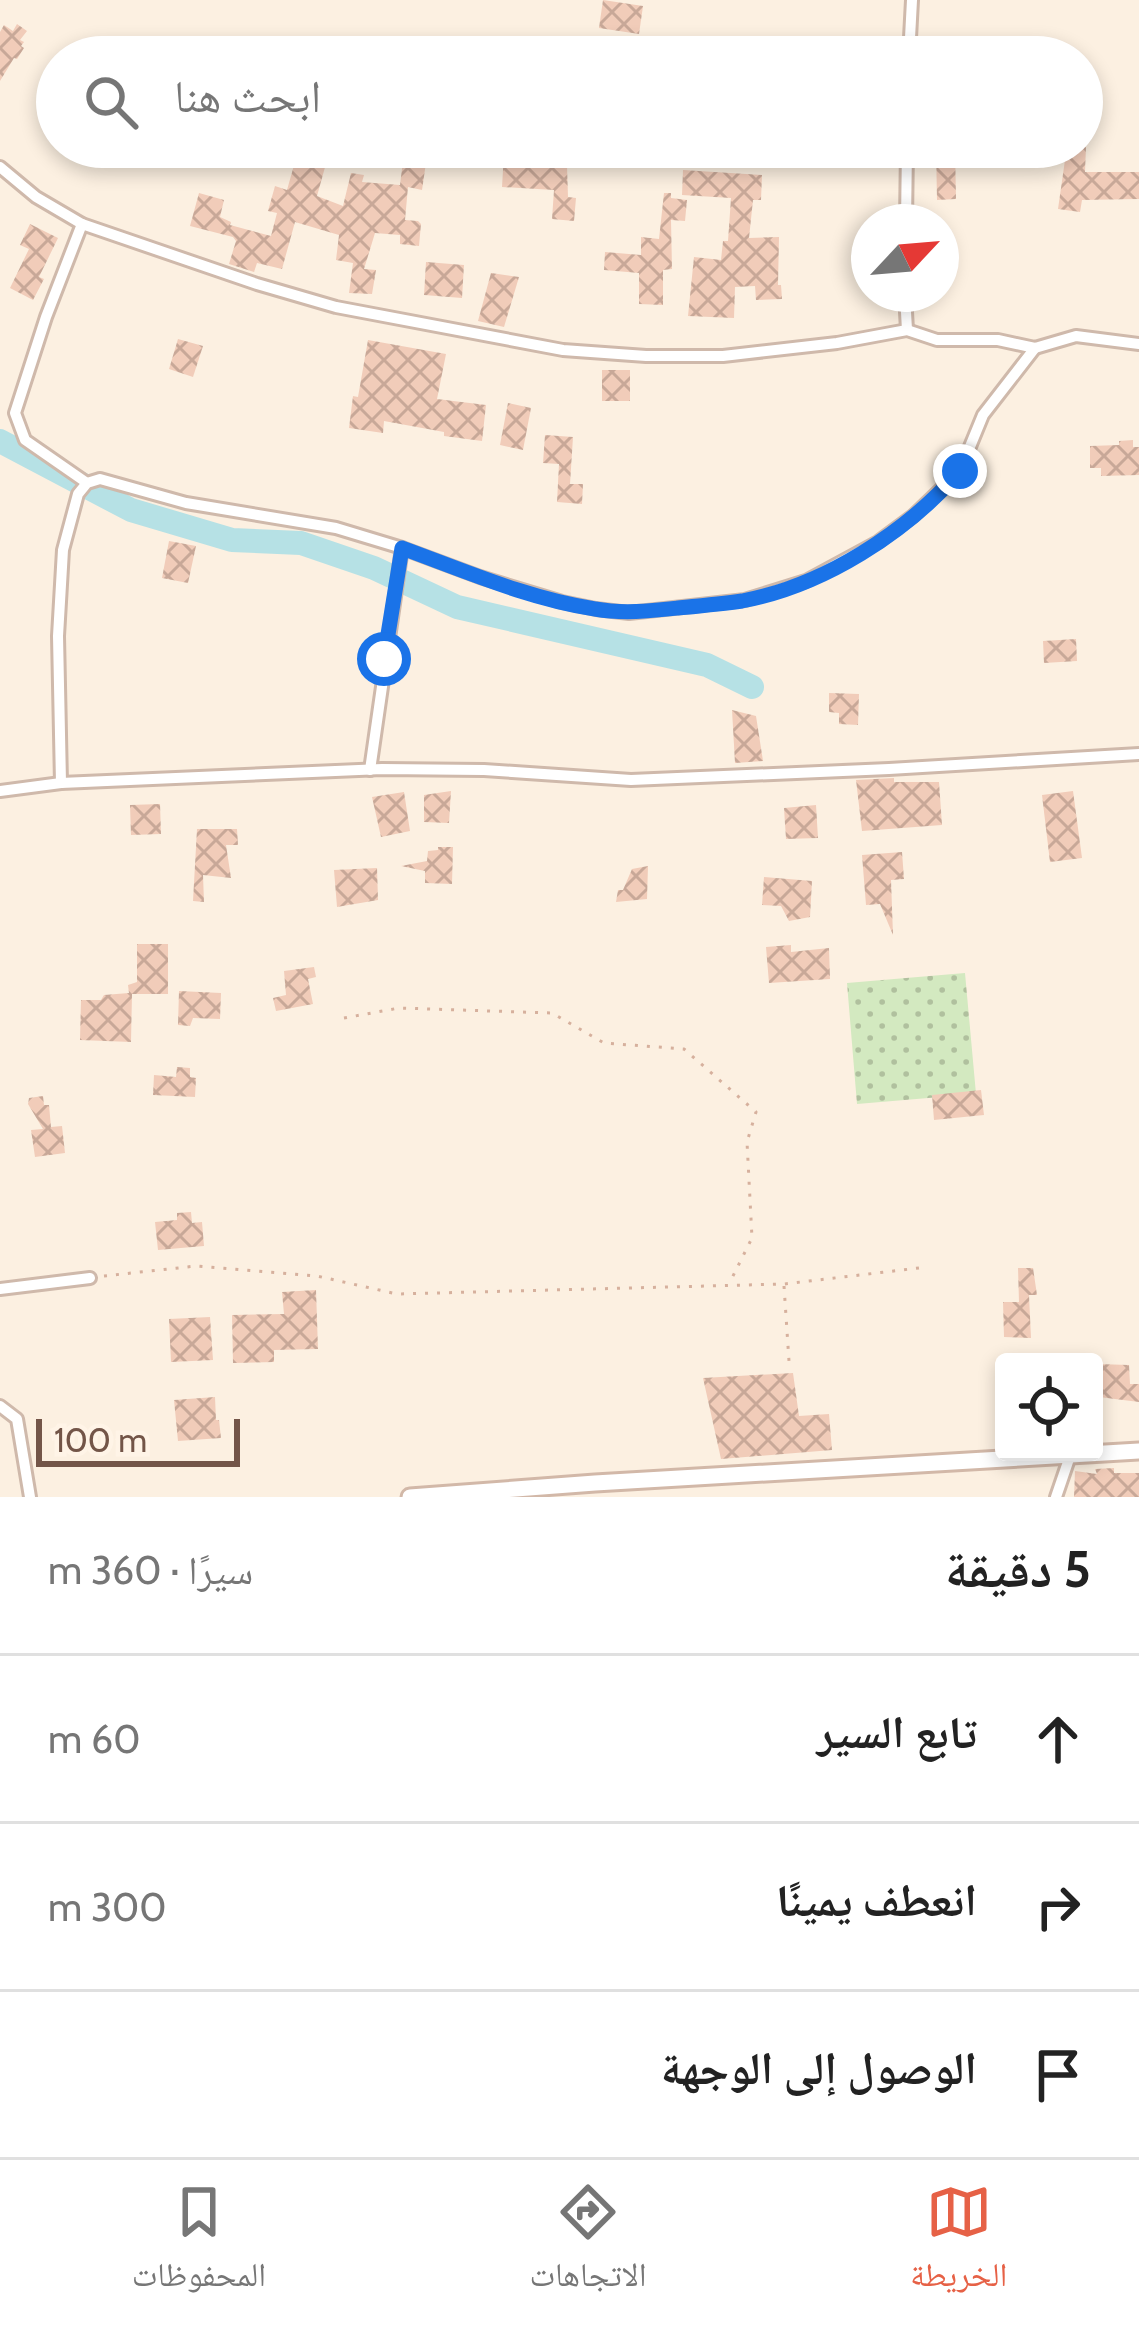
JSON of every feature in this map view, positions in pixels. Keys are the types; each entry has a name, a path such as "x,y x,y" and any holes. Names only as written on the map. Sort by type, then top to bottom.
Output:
{"street":[{"path":"910,36 912,0"},
{"path":"0,167 82,224 257,284 336,307 563,350 723,356 907,330 937,340 998,340 1035,348 1076,336 1139,344"},
{"path":"906,204 907,168"},
{"path":"82,224 15,413 25,440 87,483"},
{"path":"906,312 907,330"},
{"path":"61,783 59,595 63,550 79,494 87,483 100,479 187,503 336,528 562,602 629,613 745,600 806,581 878,542 913,516 960,471 983,416 1035,348"},
{"path":"370,770 402,548"},
{"path":"0,791 61,783 370,770 484,770 631,780 1139,754"},
{"path":"0,1289 90,1278"},
{"path":"0,1406 17,1419 30,1497"},
{"path":"1103,1454 1139,1451"},
{"path":"410,1497 995,1460"},
{"path":"1056,1497 1068,1461"}],"path":[{"path":"344,1018 398,1008 552,1013 604,1043 685,1049 756,1112 747,1142 752,1238 728,1286"},
{"path":"90,1278 196,1266 317,1276 397,1294 784,1284 927,1267"},
{"path":"784,1284 789,1361"}],"green space":[{"path":"965,973 976,1094 857,1104 847,983"}],"building":[{"path":"603,0 643,6 639,34 599,28"},
{"path":"17,24 27,31 20,40 24,48 0,81 0,32 4,25 13,31"},
{"path":"293,168 325,168 317,196 343,206 351,173 364,175 362,182 400,185 402,168 425,168 422,190 408,187 405,220 421,224 419,246 400,244 400,235 375,233 364,269 376,270 372,294 349,293 353,263 336,260 339,235 295,222 282,269 257,263 254,272 229,264 233,237 190,226 199,193 224,200 220,217 230,225 271,236 277,213 268,211 275,186 287,190"},
{"path":"503,168 567,168 568,197 576,198 574,221 552,219 554,190 502,187"},
{"path":"936,168 955,168 956,199 937,200"},
{"path":"1064,168 1139,172 1139,199 1082,200 1080,212 1058,209"},
{"path":"683,170 762,175 761,200 753,200 749,238 779,237 782,299 756,300 755,286 735,287 734,318 688,316 694,257 721,260 723,241 728,241 731,198 682,195"},
{"path":"664,193 687,200 685,221 671,220 672,269 663,270 663,305 639,304 639,273 604,270 605,252 641,255 641,237 659,239"},
{"path":"30,224 58,238 33,300 10,288 29,249 20,245"},
{"path":"426,262 464,265 462,298 424,295"},
{"path":"491,273 519,277 504,327 478,321"},
{"path":"178,339 203,346 193,377 169,369"},
{"path":"368,340 446,354 437,399 486,405 482,441 384,421 383,433 349,428"},
{"path":"602,370 630,370 630,401 602,401"},
{"path":"508,403 531,408 523,450 500,445"},
{"path":"545,435 573,437 570,484 583,484 582,504 557,502 559,464 543,463"},
{"path":"1133,440 1133,447 1139,447 1139,475 1101,476 1101,468 1090,468 1090,446"},
{"path":"169,541 196,546 188,583 162,578"},
{"path":"1076,639 1077,661 1044,663 1043,641"},
{"path":"829,693 859,694 858,725 839,724 839,713 829,712"},
{"path":"732,710 756,716 763,761 735,763"},
{"path":"894,778 894,782 939,782 942,825 862,831 856,780"},
{"path":"451,791 449,823 424,822 424,795"},
{"path":"1073,791 1082,858 1050,862 1042,795"},
{"path":"404,792 410,831 381,837 372,797"},
{"path":"160,804 161,834 131,835 130,805"},
{"path":"816,805 818,838 786,839 784,808"},
{"path":"197,829 237,829 238,845 226,845 231,878 203,875 204,902 193,901"},
{"path":"453,847 452,884 425,883 425,871 401,866 427,861 428,851"},
{"path":"902,852 904,879 891,880 893,935 880,904 866,905 862,855"},
{"path":"648,866 647,899 616,902 632,869"},
{"path":"377,868 378,900 337,907 334,870"},
{"path":"764,877 812,881 810,917 789,921 781,906 762,905"},
{"path":"137,944 168,944 168,994 132,994 131,1042 80,1040 81,1000 129,993 128,985 137,982"},
{"path":"791,945 791,952 829,948 830,979 769,983 766,947"},
{"path":"314,967 316,977 308,979 313,1004 276,1011 273,998 286,995 284,971"},
{"path":"179,991 221,993 220,1019 193,1018 190,1026 178,1025"},
{"path":"177,1067 190,1068 190,1077 196,1078 195,1097 153,1095 154,1075 176,1077"},
{"path":"981,1090 984,1115 934,1120 932,1095"},
{"path":"43,1096 51,1127 62,1126 65,1153 35,1157 31,1130 43,1129 28,1104 29,1098"},
{"path":"191,1212 192,1223 202,1222 204,1246 158,1250 155,1222 177,1220 177,1213"},
{"path":"1018,1268 1033,1268 1037,1295 1029,1295 1031,1338 1004,1337 1003,1302 1019,1302"},
{"path":"316,1290 318,1349 274,1350 274,1362 233,1363 232,1315 284,1314 282,1292"},
{"path":"210,1317 213,1360 171,1362 169,1319"},
{"path":"1103,1364 1129,1365 1130,1384 1139,1384 1139,1402 1103,1398"},
{"path":"793,1373 799,1416 829,1414 832,1450 721,1459 703,1378"},
{"path":"215,1397 221,1438 178,1441 174,1400"},
{"path":"1114,1468 1114,1473 1139,1473 1139,1497 1074,1497 1075,1471 1097,1474 1095,1469"}],"waterway":[{"path":"0,441 131,510 232,540 301,543 374,568 457,607 707,665 752,687"}],"route":[{"path":"384,659 402,548 480,577 596,609 629,613 745,600 806,581 878,542 960,471"}]}
